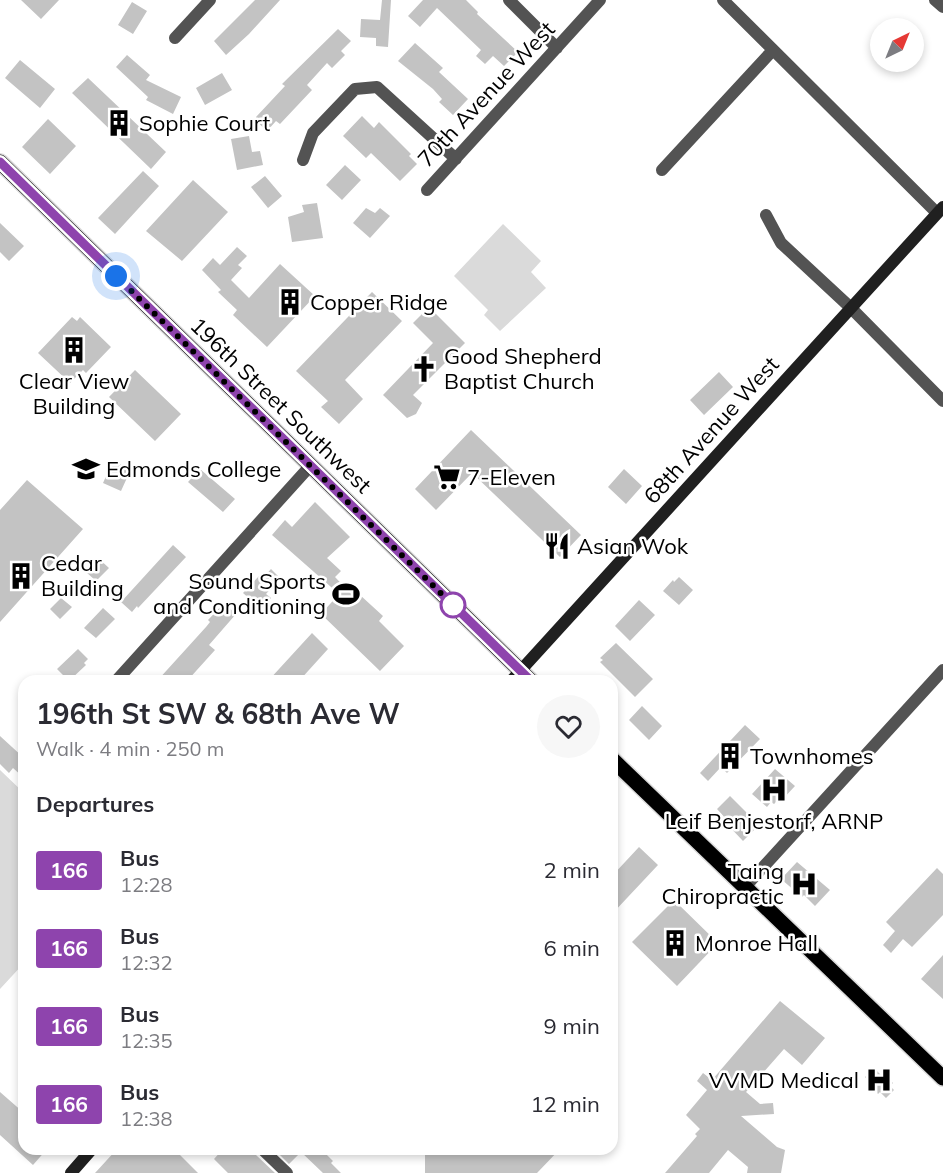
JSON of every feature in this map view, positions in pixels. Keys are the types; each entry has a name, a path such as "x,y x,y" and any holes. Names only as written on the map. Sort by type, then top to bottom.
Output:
{"main road":[{"name":"196th Street Southwest","path":"0,162 311,465 517,675"},
{"path":"618,765 943,1078"}],"street":[{"path":"175,38 210,0"},
{"path":"508,0 557,48"},
{"name":"70th Avenue West","path":"427,190 600,0"},
{"path":"723,0 940,210"},
{"path":"935,0 943,7"},
{"path":"662,170 773,50"},
{"path":"303,160 313,133 355,89 377,87 456,159"},
{"name":"68th Avenue West","path":"523,675 940,210"},
{"path":"766,215 781,243 851,308 943,401"},
{"path":"121,675 311,465"},
{"path":"746,887 943,670"},
{"path":"71,1173 87,1155"},
{"path":"268,1155 287,1173"}],"shaded area":[{"path":"503,224 541,261 531,272 546,288 500,331 484,315 488,310 454,276"},
{"path":"0,770 18,787 18,970 0,989"}],"building":[{"path":"21,0 59,0 41,19"},
{"path":"255,0 280,0 226,55 214,41"},
{"path":"382,0 391,0 388,47 376,46 376,38 360,37 361,19 380,20"},
{"path":"423,0 466,0 478,12 477,14 518,52 504,66 493,56 485,64 476,56 481,50 437,8 420,27 408,16"},
{"path":"132,2 147,11 133,34 118,25"},
{"path":"338,29 351,41 341,51 345,55 332,68 327,63 307,85 312,90 280,124 276,121 267,131 256,121 256,117 285,86 282,84"},
{"path":"415,43 443,68 439,72 468,99 453,115 439,102 442,99 433,89 398,61"},
{"path":"127,55 150,75 146,80 181,97 173,114 146,100 148,97 116,67"},
{"path":"20,60 55,89 40,108 5,78"},
{"path":"222,73 232,90 205,105 196,88"},
{"name":"Sophie Court","path":"88,78 166,152 151,169 72,93"},
{"path":"362,116 374,128 379,122 411,154 409,156 417,164 400,181 371,153 366,158 343,136"},
{"path":"48,119 76,146 50,174 22,147"},
{"path":"249,136 252,152 260,151 263,165 237,170 231,139"},
{"path":"345,165 361,180 342,200 326,185"},
{"name":"Sophie Court","path":"143,171 159,186 115,234 98,218"},
{"path":"265,176 282,196 268,208 251,187"},
{"path":"193,180 228,212 182,261 146,231"},
{"path":"317,203 323,238 292,242 288,217 304,212 302,205"},
{"path":"366,208 375,213 380,208 390,216 370,238 353,223"},
{"path":"0,223 24,246 9,261 0,252"},
{"name":"Copper Ridge","path":"237,247 247,256 238,265 242,268 231,280 249,298 280,264 315,296 267,347 233,315 237,310 218,292 221,290 202,270 213,258 220,265"},
{"path":"372,292 402,321 345,380 363,399 339,424 321,407 328,401 296,371"},
{"name":"Good Shepherd Baptist Church","path":"429,307 465,343 413,395 422,403 416,414 407,418 383,395 433,343 413,323"},
{"name":"Clear View Building","path":"72,317 77,321 80,317 111,347 86,373 83,370 70,383 38,353"},
{"path":"135,370 181,414 155,441 109,397"},
{"path":"719,372 733,387 704,415 690,400"},
{"path":"471,430 581,535 560,557 472,473 436,510 415,489"},
{"path":"113,461 131,469 121,491 103,483"},
{"path":"200,469 235,499 223,512 188,482"},
{"path":"624,469 642,486 626,504 608,487"},
{"name":"Cedar Building","path":"27,480 83,529 0,622 0,510"},
{"path":"315,502 350,537 327,558 341,571 335,577 356,599 360,595 383,616 379,621 404,646 380,671 321,614 339,594 272,535 285,520 292,527"},
{"path":"173,545 186,557 132,612 121,602"},
{"path":"98,558 109,568 96,581 86,572"},
{"path":"271,569 280,578 266,594 271,598 261,609 243,593 259,576 262,579"},
{"path":"679,577 693,590 679,605 663,591"},
{"path":"61,598 72,607 60,619 50,609"},
{"path":"639,600 655,615 630,641 615,626"},
{"path":"224,603 236,614 209,645 215,650 192,675 162,675 206,627 210,622 208,620"},
{"path":"103,608 115,619 96,638 84,628"},
{"path":"312,633 328,649 304,675 274,675"},
{"path":"616,643 653,679 635,697 618,680 618,675 613,675 600,662 603,660 600,658"},
{"path":"78,649 88,659 84,663 86,665 75,675 63,675 57,669"},
{"path":"642,706 662,726 649,740 629,720"},
{"name":"Townhomes","path":"745,725 760,739 727,773 721,767 708,781 700,773"},
{"path":"0,736 18,752 18,773 13,768 9,773 0,764"},
{"name":"Leif Benjestorf, ARNP","path":"775,769 795,786 782,800 780,798 774,804 771,802 767,807 752,794"},
{"path":"730,796 759,825 743,841 725,822 727,820 717,809"},
{"path":"639,847 658,865 618,908 618,870"},
{"name":"Taing Chiropractic","path":"797,862 830,890 815,906 781,879"},
{"path":"937,868 943,874 943,915 912,947 903,939 891,953 883,945 895,931 886,922"},
{"name":"Monroe Hall","path":"674,900 718,943 677,986 632,942"},
{"path":"943,955 943,999 921,979"},
{"path":"780,1001 825,1038 802,1065 784,1049 746,1092 760,1104 773,1103 774,1114 741,1116 777,1147 785,1150 781,1173 747,1173 748,1167 728,1150 709,1173 665,1173 697,1136 695,1134 700,1129 686,1115 707,1090 697,1081 703,1073 712,1080"},
{"name":"VVMD Medical","path":"874,1068 893,1083 890,1086 894,1090 886,1098 880,1092 878,1094 865,1077"},
{"path":"0,1092 18,1108 18,1151 0,1135"},
{"path":"22,1155 42,1155 33,1165"},
{"path":"112,1155 180,1155 198,1173 95,1173"},
{"path":"218,1155 256,1155 275,1173 228,1173 214,1159"},
{"path":"280,1155 298,1155 289,1164"},
{"path":"304,1155 327,1155 341,1173 323,1173"},
{"path":"425,1155 554,1155 537,1173 425,1173"}],"bus line":[{"name":"166","path":"0,162 525,675"}],"place":[{"name":"Sophie Court","path":"119,123"},
{"name":"Copper Ridge","path":"290,302"},
{"name":"Clear View Building","path":"74,350"},
{"name":"Good Shepherd Baptist Church","path":"424,369"},
{"name":"Edmonds College","path":"86,469"},
{"name":"7-Eleven","path":"447,477"},
{"name":"Asian Wok","path":"557,546"},
{"name":"Cedar Building","path":"21,576"},
{"name":"Sound Sports and Conditioning","path":"346,594"},
{"name":"Townhomes","path":"730,756"},
{"name":"Leif Benjestorf, ARNP","path":"774,790"},
{"name":"Taing Chiropractic","path":"804,884"},
{"name":"Monroe Hall","path":"675,943"},
{"name":"VVMD Medical","path":"879,1080"}],"route":[{"path":"116,276 456,608 453,605"}]}
